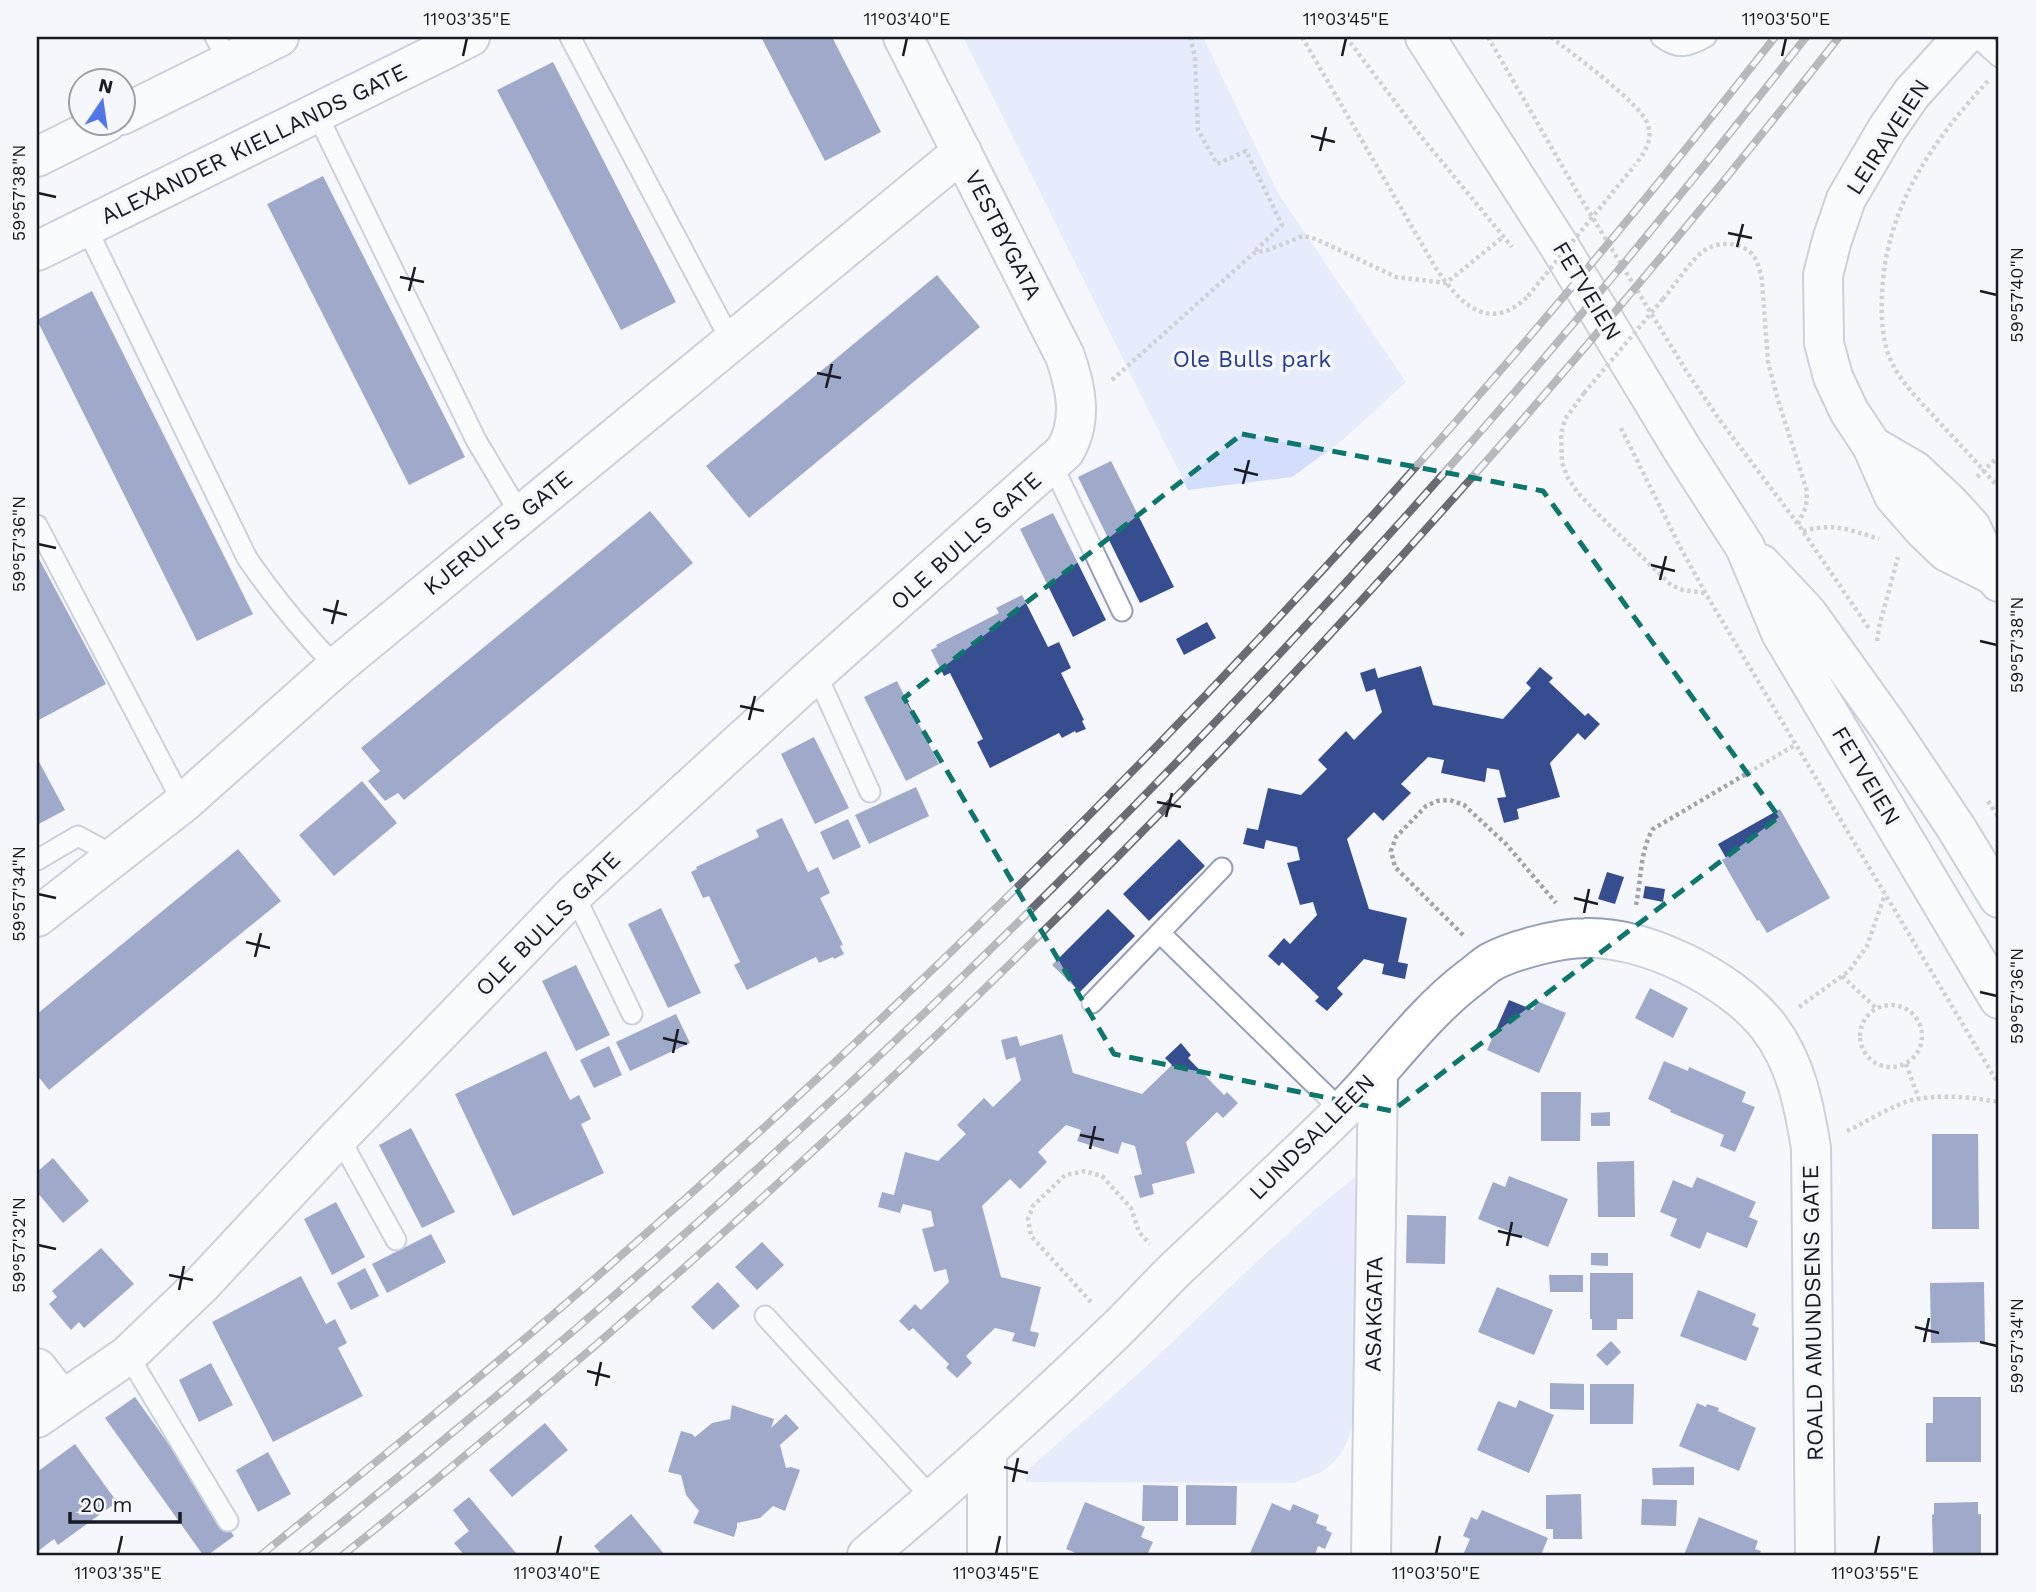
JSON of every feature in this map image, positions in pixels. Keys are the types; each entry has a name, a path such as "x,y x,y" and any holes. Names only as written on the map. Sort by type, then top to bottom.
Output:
{"main road":[{"path":"136,106 222,49 279,37"},
{"name":"ALEXANDER KIELLANDS GATE","path":"37,251 470,37"},
{"name":"VESTBYGATA","path":"903,37 1065,356 1073,379 1067,439"},
{"name":"FETVEIEN","path":"1425,37 1558,244 1682,449 1745,547 1781,633 1999,999"},
{"name":"LEIRAVEIEN","path":"1963,37 1912,93 1846,199 1823,275 1824,343 1833,377 1849,411 1872,446 1915,471 1949,503 1971,527 1996,578"},
{"path":"37,157 79,136"},
{"name":"KJERULFS GATE","path":"37,916 183,803 336,667 962,152"},
{"name":"OLE BULLS GATE","path":"50,1409 128,1356 202,1284 339,1137 574,894 1067,439"},
{"name":"FETVEIEN","path":"1745,547 1807,613 1888,726 1999,898"},
{"name":"LUNDSALLEEN","path":"867,1555 988,1451 1116,1330 1342,1111 1450,994 1490,962 1530,948 1587,938 1628,943 1668,955 1725,986 1748,1005 1769,1026 1794,1073"},
{"name":"ASAKGATA","path":"1371,1555 1378,1072"},
{"name":"ROALD AMUNDSENS GATE","path":"1794,1073 1805,1107 1811,1148 1815,1555"},
{"path":"37,1368 50,1409"},
{"path":"986,1555 988,1451"}],"lane":[{"path":"570,37 732,343"},
{"path":"1661,37 1671,44 1690,46 1706,37"},
{"path":"1977,37 1999,57"},
{"path":"316,112 476,440 520,514"},
{"path":"86,227 247,558 273,596 336,667"},
{"path":"1067,439 1122,611"},
{"path":"37,525 183,803"},
{"path":"816,673 870,792"},
{"path":"37,860 78,836 115,856"},
{"path":"1092,1003 1222,868"},
{"path":"574,894 632,1014"},
{"path":"1160,933 1342,1111"},
{"path":"339,1137 396,1240"},
{"path":"765,1316 933,1499"},
{"path":"128,1356 228,1521"}],"path":[{"path":"1067,439 1282,225 1246,150 1217,164 1198,130 1196,67 1190,37"},
{"path":"1302,37 1446,283 1463,303 1485,313 1507,311 1517,307 1528,296 1635,165 1646,151 1649,142 1648,124 1644,116 1629,100 1551,37"},
{"path":"1346,37 1382,87 1512,247"},
{"path":"1488,37 1580,197 1687,372 1798,524 1806,507 1807,491 1768,362 1759,267 1754,256 1735,244 1713,246 1702,252 1663,299 1584,393 1565,419 1561,434 1562,463 1578,494 1671,585 1683,590 1706,593"},
{"path":"1991,77 1944,134 1905,196 1882,267 1881,318 1892,362 1903,380 1999,488"},
{"path":"1254,253 1303,236 1316,239 1396,277 1446,283 1503,237"},
{"path":"1537,278 1544,288"},
{"path":"1595,377 1601,388"},
{"path":"1620,424 1680,547 1706,593 1999,1085"},
{"path":"1802,531 1821,526 1841,526 1886,541"},
{"path":"1877,641 1903,547"},
{"path":"1634,914 1645,848 1653,829 1795,745"},
{"path":"1490,962 1395,867 1391,851 1396,837 1426,806 1437,801 1450,800 1464,805 1506,844 1587,938"},
{"path":"1769,1026 1849,971 1867,946 1885,894"},
{"path":"1842,976 1876,1007"},
{"path":"1892,1004 1908,1009 1919,1021 1923,1037 1918,1053 1906,1064 1889,1068 1874,1063 1862,1051 1858,1035 1863,1019 1876,1007 1892,1004"},
{"path":"1906,1064 1919,1100"},
{"path":"1811,1148 1910,1101 1966,1097 1999,1102"},
{"path":"1116,1330 1031,1237 1028,1219 1033,1206 1065,1175 1085,1171 1102,1176 1131,1209 1139,1232 1176,1269"}],"highlighted area":[{"path":"1242,434 1543,491 1779,817 1392,1111 1114,1054 904,698"}],"green space":[{"name":"Ole Bulls park","path":"963,37 1203,37 1278,193 1406,382 1343,440 1292,477 1188,490"},
{"path":"1355,1177 1358,1392 1349,1437 1331,1465 1294,1483 1026,1482 1025,1472 1138,1374 1299,1224"}],"building":[{"path":"761,37 832,37 881,132 825,161"},
{"path":"553,62 676,302 621,330 497,90"},
{"path":"323,176 465,457 409,485 267,204"},
{"path":"937,275 980,327 749,518 706,466"},
{"path":"92,291 253,614 197,641 37,320"},
{"path":"1111,461 1174,587 1140,603 1078,477"},
{"path":"650,511 693,563 404,800 398,793 385,801 368,781 380,771 361,748"},
{"path":"1053,513 1106,620 1073,637 1020,529"},
{"path":"37,555 106,684 37,721"},
{"path":"1022,595 1048,647 1059,642 1071,668 1061,673 1086,729 1062,738 1059,733 990,768 977,742 983,739 950,673 944,676 931,650 999,613 996,608"},
{"path":"1207,622 1216,638 1184,655 1176,639"},
{"path":"1421,666 1433,705 1503,719 1531,688 1526,683 1540,667 1553,678 1549,682 1585,716 1588,713 1600,724 1585,740 1578,733 1550,763 1560,797 1517,809 1519,819 1504,823 1497,798 1506,797 1499,770 1487,768 1485,782 1441,773 1444,760 1428,757 1401,784 1411,793 1383,821 1374,812 1347,839 1369,909 1407,918 1398,962 1408,964 1405,979 1382,974 1384,964 1364,959 1337,988 1343,994 1327,1011 1315,1001 1319,997 1282,962 1279,966 1268,956 1284,938 1290,944 1317,915 1313,902 1300,905 1287,863 1300,860 1297,847 1266,840 1264,849 1243,844 1247,828 1258,830 1268,788 1301,795 1327,769 1318,760 1346,731 1354,740 1382,712 1375,689 1366,692 1360,673 1375,668 1378,678"},
{"path":"897,681 939,764 906,781 864,697"},
{"path":"814,737 849,808 815,824 781,754"},
{"path":"37,758 65,810 37,825"},
{"path":"362,781 397,823 334,876 299,835"},
{"path":"916,787 929,816 869,844 855,815"},
{"path":"1780,809 1830,898 1767,933 1759,920 1757,921 1722,860 1726,858 1718,844"},
{"path":"782,818 808,872 818,867 830,893 820,898 843,945 840,946 844,954 819,963 816,957 747,990 734,965 740,962 709,896 703,898 691,872 697,869 696,867 759,837 756,830"},
{"path":"848,819 861,847 833,860 820,832"},
{"path":"1179,839 1205,866 1149,921 1123,894"},
{"path":"238,849 281,901 49,1090 37,1075 37,1014"},
{"path":"1607,872 1624,877 1615,904 1598,899"},
{"path":"1645,886 1665,889 1663,902 1643,898"},
{"path":"661,908 701,993 668,1008 628,924"},
{"path":"1108,909 1135,936 1080,992 1052,965"},
{"path":"576,965 610,1035 576,1051 542,981"},
{"path":"1650,988 1688,1008 1673,1038 1635,1018"},
{"path":"1509,1000 1533,1010 1537,1001 1566,1013 1539,1073 1487,1050"},
{"path":"676,1014 690,1043 630,1071 616,1042"},
{"path":"1062,1034 1073,1073 1142,1094 1172,1065 1165,1058 1181,1043 1191,1055 1188,1058 1224,1095 1227,1092 1238,1103 1223,1118 1217,1112 1186,1142 1195,1173 1152,1184 1154,1194 1140,1198 1134,1176 1142,1174 1135,1146 1122,1142 1118,1154 1077,1141 1081,1130 1066,1125 1038,1152 1047,1162 1020,1189 1010,1179 982,1206 1001,1277 1041,1287 1030,1331 1039,1333 1035,1347 1012,1341 1015,1333 995,1328 966,1356 972,1363 957,1378 946,1368 949,1364 913,1328 909,1331 899,1321 915,1304 921,1310 949,1282 946,1269 934,1272 922,1229 934,1226 931,1211 903,1204 900,1213 878,1207 882,1192 894,1195 905,1152 938,1161 966,1134 957,1125 984,1098 993,1107 1021,1080 1015,1057 1006,1060 1001,1040 1017,1036 1020,1046"},
{"path":"609,1046 622,1075 594,1088 580,1060"},
{"path":"546,1051 570,1100 579,1095 591,1119 581,1124 604,1173 513,1216 455,1094"},
{"path":"1664,1061 1688,1071 1689,1067 1746,1092 1742,1102 1755,1107 1735,1152 1720,1146 1724,1135 1670,1112 1671,1110 1648,1099"},
{"path":"1541,1092 1581,1092 1580,1141 1541,1141"},
{"path":"1610,1112 1610,1126 1591,1126 1591,1113"},
{"path":"411,1128 455,1212 422,1228 379,1145"},
{"path":"1932,1134 1978,1134 1979,1229 1932,1229"},
{"path":"53,1158 89,1201 63,1223 37,1192 37,1172"},
{"path":"1634,1161 1635,1217 1598,1217 1597,1162"},
{"path":"1509,1176 1568,1199 1548,1247 1478,1219 1493,1182 1505,1187"},
{"path":"1697,1177 1756,1202 1749,1217 1758,1221 1747,1248 1707,1232 1700,1249 1670,1236 1677,1219 1660,1212 1673,1180 1692,1188"},
{"path":"336,1202 365,1257 332,1275 304,1219"},
{"path":"1407,1215 1446,1216 1445,1264 1406,1263"},
{"path":"431,1234 446,1262 387,1293 372,1264"},
{"path":"762,1242 784,1265 757,1290 735,1267"},
{"path":"101,1248 134,1284 84,1328 79,1322 71,1330 49,1304 57,1297 52,1291"},
{"path":"1591,1253 1608,1253 1608,1266 1591,1265"},
{"path":"365,1268 379,1296 351,1310 337,1283"},
{"path":"1590,1273 1633,1273 1633,1319 1617,1319 1617,1330 1592,1330"},
{"path":"1549,1275 1583,1275 1583,1292 1550,1292"},
{"path":"301,1276 326,1324 335,1319 347,1343 338,1348 363,1396 273,1442 212,1322"},
{"path":"718,1282 740,1306 713,1330 691,1307"},
{"path":"1984,1282 1985,1342 1931,1343 1930,1283"},
{"path":"1497,1287 1553,1310 1534,1355 1478,1332"},
{"path":"1698,1290 1756,1314 1752,1325 1759,1328 1746,1361 1680,1336"},
{"path":"1611,1341 1621,1352 1607,1366 1596,1355"},
{"path":"211,1363 233,1405 199,1422 179,1380"},
{"path":"1550,1383 1584,1384 1584,1410 1550,1409"},
{"path":"1590,1384 1634,1384 1633,1424 1590,1424"},
{"path":"135,1397 234,1536 208,1555 203,1555 105,1418"},
{"path":"1933,1397 1981,1397 1981,1462 1926,1462 1926,1423 1933,1423"},
{"path":"1519,1400 1554,1415 1529,1473 1477,1450 1498,1401 1516,1408"},
{"path":"1697,1403 1719,1408 1718,1411 1756,1428 1739,1471 1679,1446"},
{"path":"732,1405 774,1419 771,1428 786,1414 799,1428 780,1445 786,1468 800,1470 785,1511 773,1506 760,1518 737,1523 734,1537 693,1523 699,1511 686,1495 681,1475 668,1472 681,1431 695,1437 712,1423 730,1419"},
{"path":"545,1423 568,1450 512,1497 489,1470"},
{"path":"75,1444 117,1502 58,1545 54,1539 37,1552 37,1472"},
{"path":"268,1452 291,1494 258,1512 236,1470"},
{"path":"1694,1467 1694,1485 1653,1485 1652,1468"},
{"path":"1143,1485 1178,1486 1178,1521 1142,1521"},
{"path":"1186,1485 1237,1486 1236,1525 1186,1525"},
{"path":"1581,1494 1582,1539 1553,1539 1553,1529 1546,1529 1546,1495"},
{"path":"469,1497 516,1553 464,1555 454,1543 469,1531 453,1510"},
{"path":"1642,1499 1677,1500 1676,1526 1641,1525"},
{"path":"1085,1502 1145,1527 1141,1537 1153,1542 1147,1555 1080,1555 1066,1549"},
{"path":"1978,1502 1978,1514 1981,1514 1981,1555 1933,1555 1934,1503"},
{"path":"1272,1503 1290,1511 1293,1504 1319,1515 1316,1523 1327,1527 1326,1530 1332,1533 1325,1549 1318,1546 1315,1555 1250,1553"},
{"path":"1482,1510 1548,1538 1541,1555 1463,1555 1470,1539 1463,1536 1471,1517 1477,1520"},
{"path":"631,1514 665,1555 602,1555 594,1546"},
{"path":"1699,1517 1758,1541 1755,1549 1761,1551 1759,1555 1684,1555"}],"railway":[{"path":"261,1555 545,1321 746,1144 905,996 1059,845 1210,691 1357,532 1500,370 1640,205 1775,37"},
{"path":"301,1555 508,1386 711,1211 908,1029 1099,841 1285,648 1465,450 1639,246 1806,37"},
{"path":"343,1555 549,1385 750,1209 945,1027 1135,839 1319,646 1498,448 1671,245 1839,37"}]}
